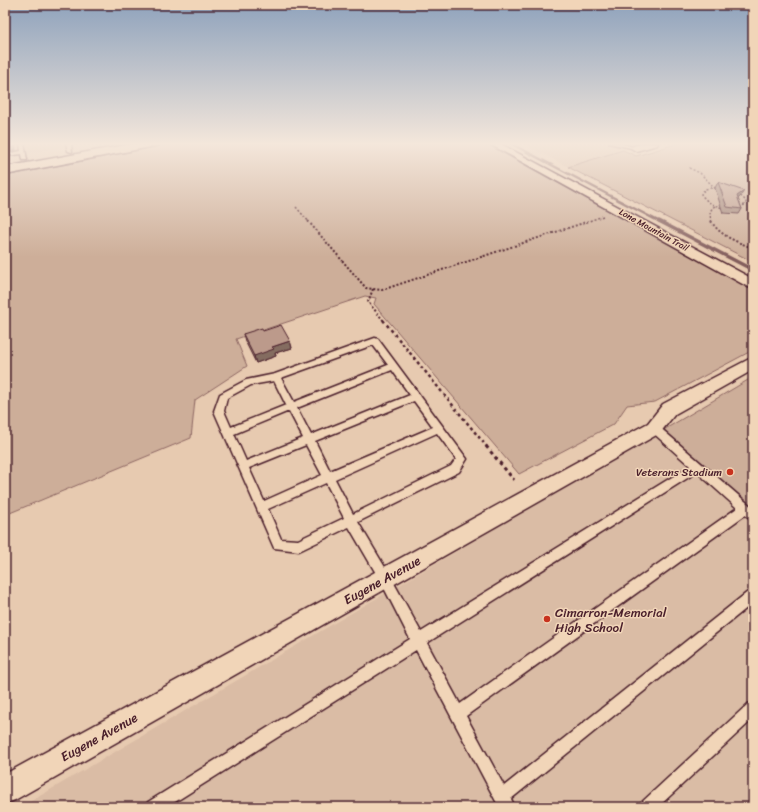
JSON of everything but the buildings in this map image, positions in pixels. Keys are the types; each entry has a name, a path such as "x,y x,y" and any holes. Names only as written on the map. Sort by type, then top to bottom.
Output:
{"street":[{"name":"Lone Mountain Trail","path":"562,181 753,284"},
{"name":"Eugene Avenue","path":"5,790 654,428 669,408 753,363"}],"lane":[{"path":"375,340 394,366 462,458 455,469 299,546 278,544 219,411 223,396 249,382 276,377 375,340"},
{"path":"228,432 394,366"},
{"path":"276,377 328,477 385,578 504,802 753,595"},
{"path":"244,466 416,396"},
{"path":"261,507 439,428"},
{"path":"457,714 749,511 654,428"},
{"path":"153,807 698,466"},
{"path":"647,807 753,709"}],"path":[{"path":"708,181 715,188"},
{"path":"715,188 732,191 744,197 746,201 744,206 729,209 716,205 705,200 701,194 705,189 715,188"},
{"path":"716,205 711,209 709,215 715,228 730,238 753,248"},
{"path":"296,207 366,288 382,290 604,215"},
{"path":"373,289 368,302 514,480"}],"shaded area":[{"path":"5,181 554,181 753,290 753,350 655,402 627,405 614,424 519,474 374,304 376,298 365,296 236,339 247,366 195,400 191,438 5,515"},
{"path":"595,181 753,181 753,262"},
{"name":"Cimarron-Memorial High School","path":"753,377 753,807 21,807 660,432"},
{"name":"Veterans Stadium","path":"753,377 753,511 660,432"}],"waterway":[{"path":"582,181 660,222"},
{"path":"659,221 753,270"}],"place":[{"name":"Veterans Stadium","path":"730,472"},
{"name":"Cimarron-Memorial High School","path":"547,619"}]}
